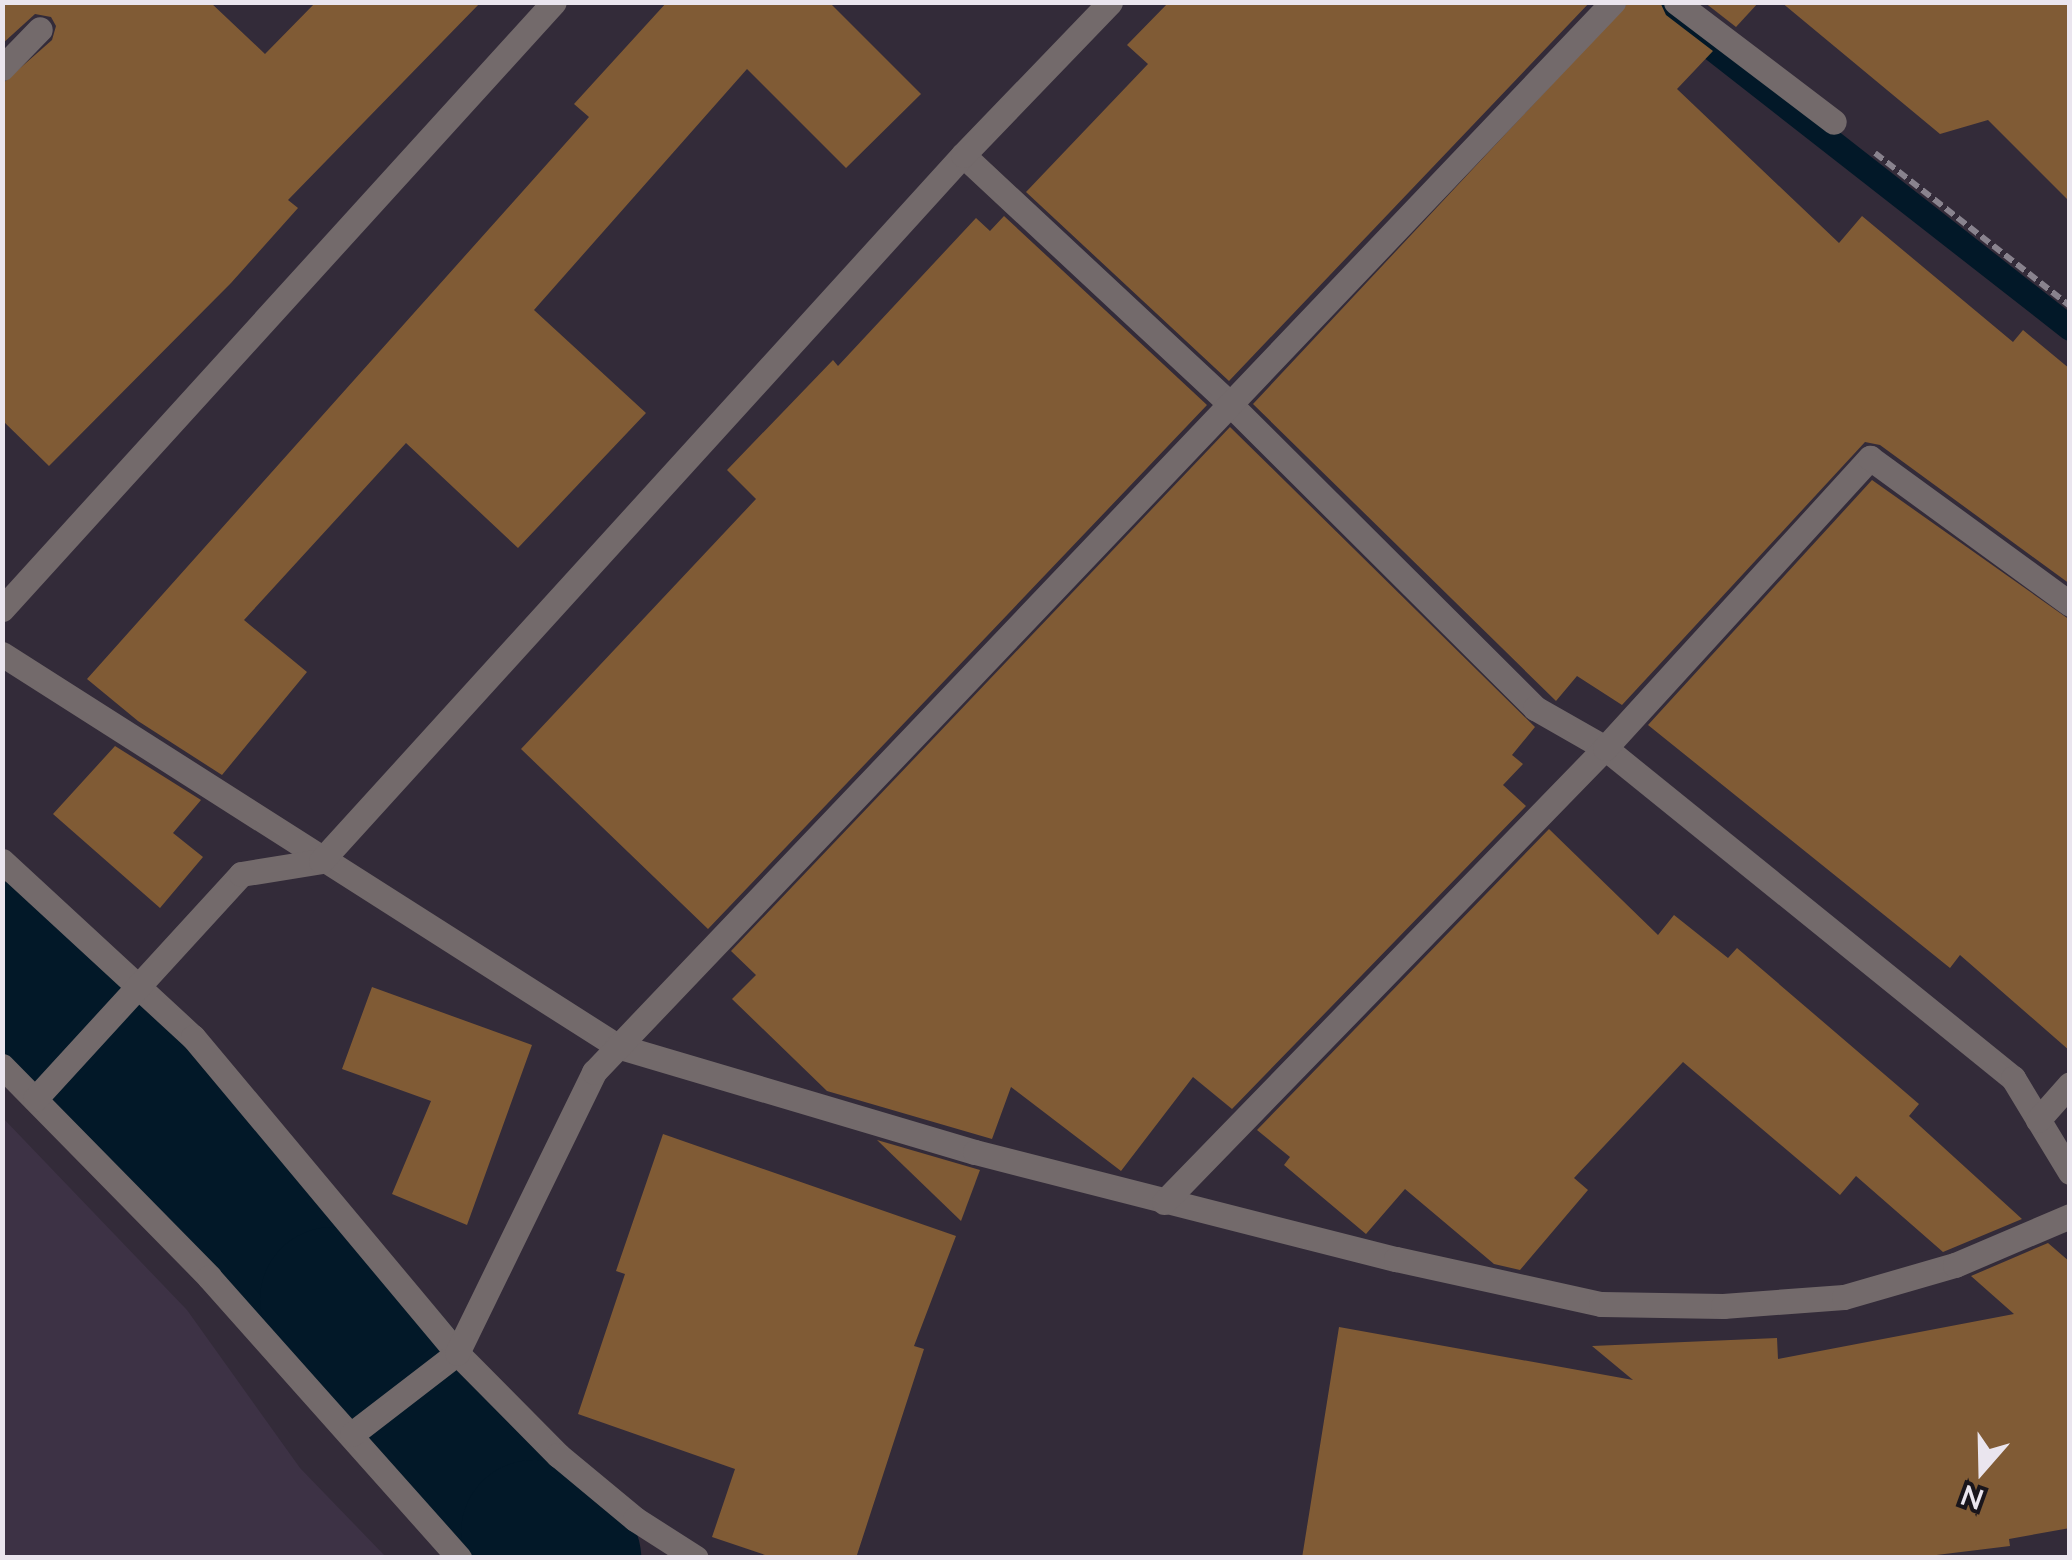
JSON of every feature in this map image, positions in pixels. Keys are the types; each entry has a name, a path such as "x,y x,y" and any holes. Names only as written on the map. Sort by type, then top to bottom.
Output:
{"street":[{"path":"2,610 554,2"},
{"path":"35,1100 241,874 321,861 962,155 1110,2"},
{"path":"361,1428 432,1378 457,1353 594,1072 1614,2"},
{"path":"1676,2 1834,122"},
{"path":"2,68 40,29"},
{"path":"962,155 1232,406 1535,708 1605,748 2014,1078 2070,1172"},
{"path":"1164,1202 1605,748 1870,458 2070,604"},
{"path":"2,654 321,861 617,1046 1164,1202 1601,1304 1723,1306 1844,1297 1955,1265 2070,1216"},
{"path":"2,861 194,1037 457,1353 558,1455 635,1519 696,1558"},
{"path":"2,1066 361,1428 459,1558"},
{"path":"2038,1120 2070,1084"}],"path":[{"path":"1834,122 2070,306"}],"shaded area":[{"path":"2,1117 187,1310 300,1468 386,1557 3,1557"}],"building":[{"path":"2,2 210,2 265,54 316,2 481,2 288,200 298,208 231,283 49,466 2,420 2,84 52,40 56,26 51,17 35,14 2,44"},
{"path":"667,2 829,2 921,94 846,168 747,69 534,310 646,413 518,548 406,443 244,620 307,672 222,775 138,721 87,679 589,117 574,104"},
{"path":"1169,2 1590,2 1229,381 1026,192 1148,64 1127,45"},
{"path":"1629,2 1660,2 1666,15 1713,51 1677,89 1839,243 1862,216 2013,342 2023,330 2070,369 2070,584 1880,445 1865,442 1622,705 1577,676 1556,701 1253,404"},
{"path":"1704,2 1759,2 1736,27"},
{"path":"1781,2 2070,2 2070,202 1988,120 1940,134"},
{"path":"1004,216 1207,405 708,929 521,749 756,499 727,470 833,360 838,366 976,218 990,231"},
{"path":"1230,427 1535,727 1512,755 1523,764 1503,785 1526,806 1232,1109 1193,1077 1121,1171 1011,1087 992,1139 827,1091 732,999 756,975 731,951"},
{"path":"1872,480 2070,620 2070,1051 1960,955 1950,968 1648,725"},
{"path":"115,746 201,800 173,833 203,857 160,908 53,814"},
{"path":"1549,829 1658,935 1674,915 1728,958 1737,948 1919,1104 1909,1116 2022,1219 1943,1252 1856,1176 1840,1195 1683,1062 1574,1178 1588,1190 1520,1270 1494,1264 1405,1189 1366,1234 1284,1165 1290,1157 1257,1130"},
{"path":"372,987 532,1045 467,1225 392,1194 431,1101 342,1069"},
{"path":"663,1134 956,1236 914,1346 924,1349 856,1558 774,1558 712,1537 735,1469 578,1414 625,1274 616,1271"},
{"path":"877,1140 980,1170 961,1221"},
{"path":"2048,1243 2070,1262 2070,1528 2009,1539 2010,1546 1912,1558 1302,1558 1339,1327 1633,1380 1592,1346 1777,1338 1778,1359 2014,1314 1971,1276"}],"waterway":[{"path":"1653,2 2070,328"},
{"path":"2,954 332,1299 533,1532 568,1558"}]}
